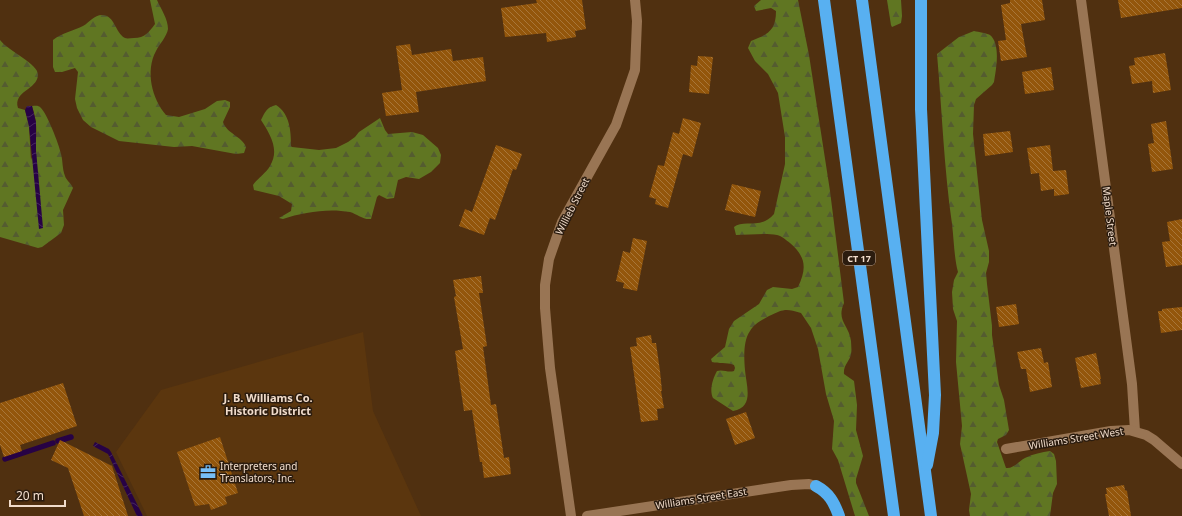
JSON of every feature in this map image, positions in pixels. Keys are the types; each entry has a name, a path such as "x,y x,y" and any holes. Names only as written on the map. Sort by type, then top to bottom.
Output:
{"highway":[{"name":"CT 17","path":"824,0 894,516"},
{"path":"862,0 931,516"},
{"path":"921,0 921,109 932,300 935,395 933,433 925,472"},
{"path":"816,486 823,490 833,500 839,516"}],"street":[{"name":"Willieb Street","path":"571,516 550,368 545,308 545,285 549,259 562,222 616,125 635,70 637,21 635,0"},
{"name":"Maple Street","path":"1081,0 1132,384 1135,432"},
{"name":"Williams Street West","path":"1006,449 1124,430 1146,435 1182,464"},
{"name":"Williams Street East","path":"587,516 791,485 809,484 816,486"}],"shaded area":[{"path":"363,332 373,411 421,516 147,516 116,452 161,390"}],"green space":[{"path":"150,0 157,0 168,25 165,37 156,51 151,67 154,93 161,108 166,115 179,117 205,109 217,101 225,100 230,102 230,107 223,122 228,129 244,143 246,147 244,153 236,154 192,146 174,147 119,141 91,127 83,120 77,108 75,99 78,72 75,68 62,72 55,72 53,67 53,40 83,26 97,16 102,15 110,18 125,38 138,38 144,36 155,24"},
{"path":"761,0 798,0 809,55 830,191 844,303 841,314 851,341 851,354 844,374 854,381 857,405 856,430 863,456 856,483 869,516 855,516 838,460 832,449 834,421 826,394 818,349 811,328 801,313 792,310 778,312 758,322 750,331 744,350 748,395 747,400 740,409 733,411 713,398 711,391 717,371 734,371 735,368 734,365 731,364 712,362 711,359 725,347 729,329 734,321 759,304 767,290 773,287 792,289 798,287 804,268 802,258 799,253 782,237 767,234 736,235 734,227 742,224 764,222 774,214 785,164 785,137 778,93 768,74 755,61 748,48 751,41 770,31 776,18 776,11 771,8 756,11 754,6"},
{"path":"887,0 901,0 901,23 892,27 891,25"},
{"path":"974,31 990,35 996,44 997,51 997,64 994,82 976,99 974,105 973,134 982,220 989,251 989,262 986,273 992,335 999,385 1004,400 1009,430 1006,435 998,439 997,442 1006,468 1011,467 1034,454 1050,451 1054,454 1056,461 1057,484 1053,493 1050,516 970,516 969,510 971,494 960,444 962,426 956,362 957,321 953,309 952,292 954,280 958,272 947,182 937,54 959,37"},
{"path":"0,40 9,49 34,66 37,71 37,80 22,94 17,102 18,108 25,110 29,126 31,160 36,140 36,126 32,106 37,106 44,111 60,149 66,179 73,188 63,210 64,225 61,233 42,247 38,248 0,237"},
{"path":"276,105 284,113 289,123 292,147 319,150 336,148 348,142 359,132 380,118 388,134 412,132 423,135 438,148 441,155 440,163 431,172 419,179 406,177 398,180 394,198 387,199 379,195 377,197 371,219 363,218 350,212 333,210 299,214 283,219 279,218 291,211 292,204 279,196 254,190 253,185 268,169 273,160 273,142 261,120 268,109"}],"water":[{"path":"27,106 32,106 36,122 36,150 43,228 39,229 29,126 25,110"},
{"path":"95,442 109,449 111,452 143,516 137,516 108,454 93,446"}],"building":[{"path":"536,0 582,0 586,29 575,31 576,37 547,42 546,33 505,37 501,8 537,3"},
{"path":"1010,0 1042,0 1045,20 1021,24 1027,57 1001,61 998,41 1006,40 1001,5 1010,3"},
{"path":"1118,0 1182,0 1182,8 1121,18"},
{"path":"410,44 412,55 451,49 453,61 483,57 486,81 416,92 419,112 386,116 382,93 402,90 396,46"},
{"path":"1165,53 1171,90 1153,93 1152,81 1132,84 1129,66 1135,65 1134,58"},
{"path":"698,56 713,57 709,94 689,92 691,65 697,66"},
{"path":"1051,67 1054,90 1025,94 1022,72"},
{"path":"683,118 701,123 692,157 683,154 668,208 655,204 656,199 649,197 658,165 664,166 673,132 679,134"},
{"path":"1166,121 1173,169 1152,172 1148,144 1154,143 1151,124"},
{"path":"1010,131 1013,152 985,156 983,134"},
{"path":"496,145 522,154 516,170 513,169 495,220 490,218 484,235 459,226 465,209 472,212"},
{"path":"1050,145 1053,171 1066,170 1069,194 1054,196 1054,189 1041,191 1039,173 1031,174 1027,148"},
{"path":"732,184 761,191 755,217 725,210"},
{"path":"1182,219 1182,265 1166,267 1162,242 1170,241 1167,222"},
{"path":"633,238 647,241 637,291 623,288 624,283 616,281 623,251 630,253"},
{"path":"481,276 483,293 479,293 487,346 483,347 491,405 496,404 504,458 509,457 511,474 484,478 472,410 464,411 455,351 463,349 454,297 456,296 453,280"},
{"path":"1016,304 1019,324 999,327 996,307"},
{"path":"1182,307 1182,330 1161,333 1158,311 1162,311 1162,309"},
{"path":"651,335 652,343 656,343 664,408 657,409 658,420 641,422 630,347 637,346 636,338"},
{"path":"1041,348 1044,363 1048,362 1052,387 1030,392 1026,369 1021,369 1017,352"},
{"path":"1096,353 1101,384 1081,388 1075,358"},
{"path":"63,383 77,426 20,445 22,451 4,457 0,445 0,403"},
{"path":"746,412 755,438 735,445 726,419"},
{"name":"Interpreters and Translators, Inc.","path":"220,437 238,493 225,497 227,504 211,510 209,504 195,506 177,452"},
{"path":"60,440 112,466 128,516 84,516 68,468 51,460"},
{"path":"1124,485 1125,490 1127,491 1131,516 1109,516 1105,494 1107,494 1106,488"}],"waterway":[{"path":"58,441 71,437"},
{"path":"5,459 53,443"}],"place":[{"name":"Interpreters and Translators, Inc.","path":"208,472"}],"district":[{"name":"J. B. Williams Co. Historic District","path":"268,403"}]}
